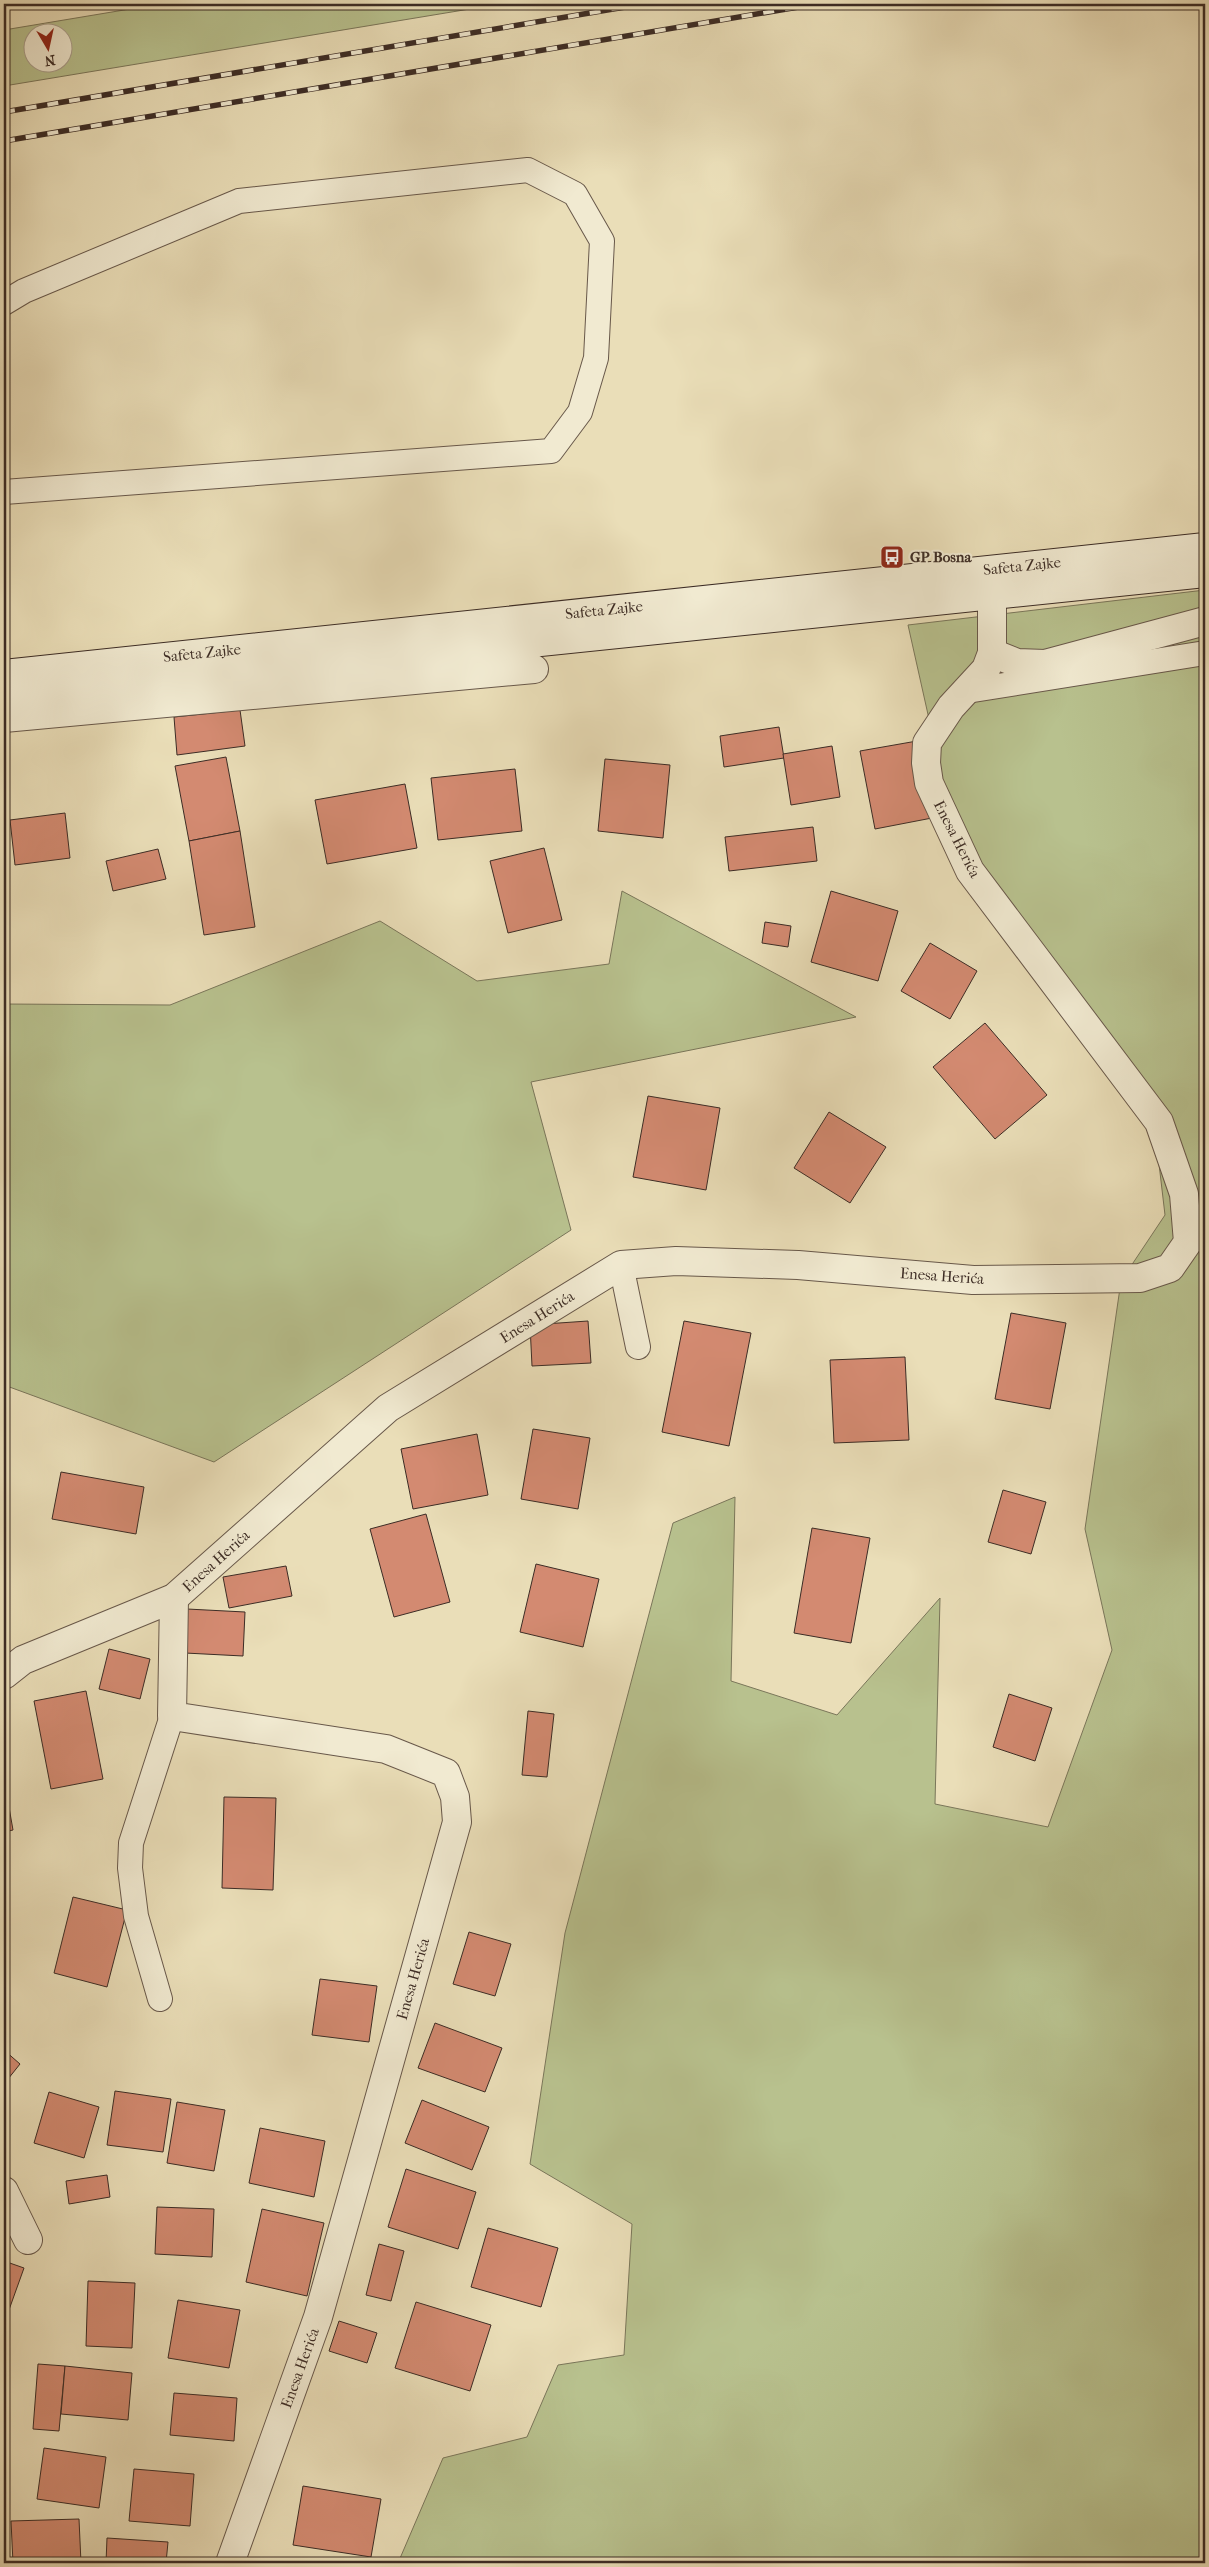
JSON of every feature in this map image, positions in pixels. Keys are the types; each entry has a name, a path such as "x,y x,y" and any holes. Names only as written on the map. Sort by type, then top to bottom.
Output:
{"street":[{"name":"Safeta Zajke","path":"4,674 1205,547"},
{"name":"Safeta Zajke","path":"4,698 1205,573"},
{"path":"992,594 992,653 1017,663 1045,664 1205,621"},
{"name":"Enesa Herića","path":"4,1675 23,1660 174,1598 388,1408 621,1265 676,1261 798,1265 972,1280 1140,1278 1170,1268 1188,1242 1184,1194 1159,1122 970,871 929,783 926,763 927,743 959,699 986,669 992,653"},
{"path":"4,718 534,669"},
{"name":"Enesa Herića","path":"174,1598 172,1716 386,1749 446,1773 455,1797 457,1822 318,2317 230,2563"},
{"path":"4,2191 28,2240"}],"lane":[{"path":"4,303 24,291 239,201 528,170 575,194 602,241 596,358 580,412 551,451 4,492"},
{"path":"959,699 1205,653"},
{"path":"621,1265 638,1347"},
{"path":"160,1999 136,1916 130,1868 131,1843 172,1716"}],"green space":[{"path":"160,4 500,4 4,86 4,30 22,27 22,72 72,72 72,22 52,22"},
{"path":"1205,590 1205,2563 398,2563 443,2458 527,2437 558,2365 624,2355 632,2224 530,2164 565,1933 673,1523 735,1497 731,1681 837,1715 940,1598 935,1804 1048,1827 1112,1650 1085,1529 1121,1281 1165,1215 1153,1113 963,871 908,625"},
{"path":"622,891 856,1017 531,1082 571,1230 214,1462 4,1385 4,1004 170,1005 380,921 477,981 609,964"}],"building":[{"path":"240,710 245,746 177,755 174,717"},
{"path":"779,727 784,758 724,767 720,736"},
{"path":"917,741 932,818 875,829 860,751"},
{"path":"832,746 840,797 791,805 783,754"},
{"path":"226,757 240,831 189,841 175,766"},
{"path":"605,759 670,765 663,838 598,831"},
{"path":"515,769 522,831 438,840 431,778"},
{"path":"405,784 417,848 327,864 315,800"},
{"path":"65,813 70,858 15,865 10,820"},
{"path":"813,827 817,861 729,871 725,837"},
{"path":"240,831 255,927 204,935 189,841"},
{"path":"544,848 562,920 508,933 490,861"},
{"path":"158,849 166,879 113,891 106,861"},
{"path":"831,891 898,911 878,981 811,962"},
{"path":"765,922 791,926 788,947 762,943"},
{"path":"930,943 977,971 950,1019 901,991"},
{"path":"985,1023 1047,1095 995,1139 933,1067"},
{"path":"648,1096 720,1108 706,1190 633,1177"},
{"path":"829,1112 886,1147 850,1203 794,1168"},
{"path":"1011,1313 1066,1323 1050,1409 995,1399"},
{"path":"588,1321 591,1363 532,1366 530,1325"},
{"path":"684,1321 751,1333 729,1446 662,1432"},
{"path":"905,1357 909,1440 834,1443 830,1360"},
{"path":"533,1429 590,1438 578,1509 521,1499"},
{"path":"477,1434 488,1495 413,1509 401,1449"},
{"path":"61,1472 144,1487 136,1534 52,1519"},
{"path":"1003,1490 1046,1502 1031,1554 988,1542"},
{"path":"426,1514 450,1602 394,1617 370,1529"},
{"path":"812,1528 870,1538 851,1643 794,1633"},
{"path":"536,1564 599,1579 583,1647 520,1632"},
{"path":"286,1566 292,1596 229,1608 223,1577"},
{"path":"187,1609 245,1612 243,1656 185,1653"},
{"path":"109,1649 150,1659 140,1699 99,1689"},
{"path":"86,1691 103,1779 51,1789 34,1701"},
{"path":"1009,1694 1052,1708 1035,1761 993,1747"},
{"path":"528,1711 554,1714 547,1777 522,1775"},
{"path":"4,1779 13,1830 4,1832"},
{"path":"224,1797 276,1798 273,1890 222,1888"},
{"path":"73,1897 127,1910 107,1987 54,1973"},
{"path":"469,1932 511,1944 495,1996 453,1984"},
{"path":"320,1979 377,1986 369,2042 312,2035"},
{"path":"435,2023 502,2048 485,2092 418,2068"},
{"path":"4,2050 20,2064 4,2084"},
{"path":"115,2091 171,2099 163,2152 107,2145"},
{"path":"49,2092 99,2107 84,2158 34,2143"},
{"path":"422,2100 489,2127 472,2170 405,2143"},
{"path":"177,2102 225,2110 214,2171 167,2163"},
{"path":"260,2128 325,2141 314,2197 249,2183"},
{"path":"406,2169 476,2192 458,2249 388,2227"},
{"path":"107,2175 110,2197 69,2204 66,2181"},
{"path":"157,2207 214,2209 212,2257 155,2254"},
{"path":"262,2209 324,2223 307,2296 246,2282"},
{"path":"488,2228 558,2248 541,2307 471,2287"},
{"path":"379,2244 404,2251 391,2301 366,2295"},
{"path":"4,2261 24,2268 5,2321 4,2321"},
{"path":"88,2281 135,2283 132,2348 86,2346"},
{"path":"178,2300 240,2310 229,2368 168,2358"},
{"path":"416,2302 491,2325 470,2391 395,2368"},
{"path":"339,2321 377,2333 367,2363 329,2351"},
{"path":"38,2364 65,2366 59,2431 33,2429"},
{"path":"65,2366 132,2373 128,2420 61,2414"},
{"path":"174,2393 237,2398 234,2441 170,2435"},
{"path":"44,2448 106,2457 99,2508 37,2499"},
{"path":"134,2469 194,2474 190,2526 129,2521"},
{"path":"303,2486 381,2499 371,2557 293,2545"},
{"path":"79,2519 81,2563 13,2563 11,2521"},
{"path":"107,2538 168,2542 166,2563 106,2563"}],"railway":[{"path":"4,112 643,4"},
{"path":"4,141 816,4"}],"place":[{"name":"GP Bosna","path":"892,557"}]}
